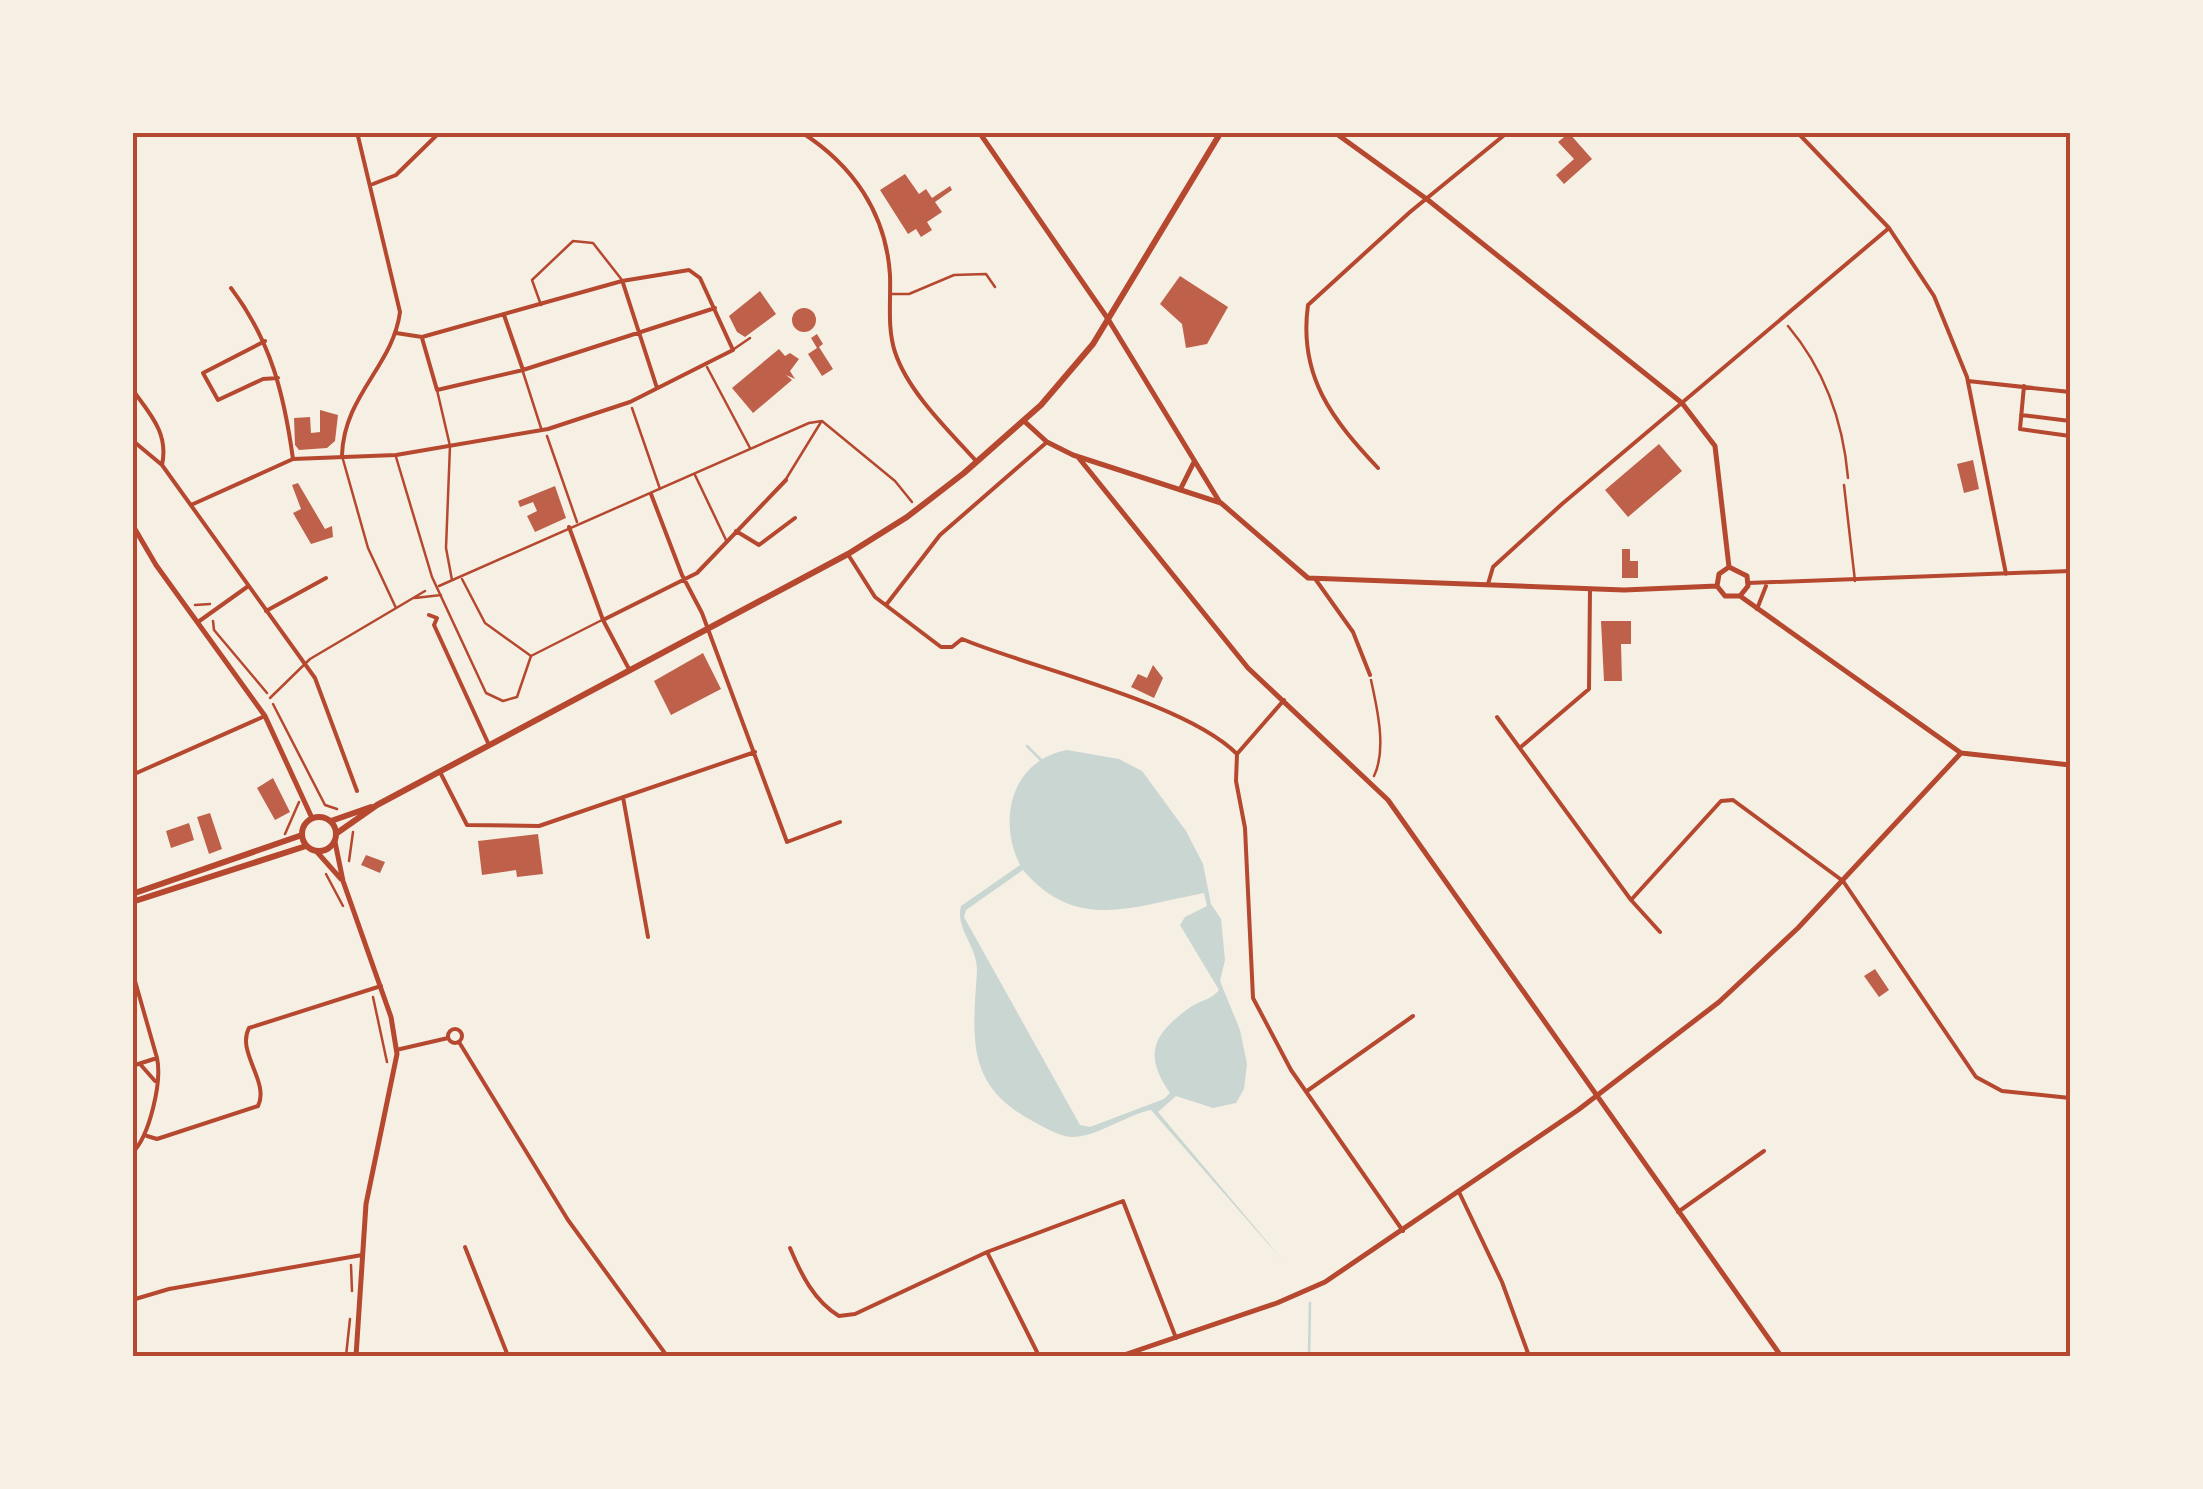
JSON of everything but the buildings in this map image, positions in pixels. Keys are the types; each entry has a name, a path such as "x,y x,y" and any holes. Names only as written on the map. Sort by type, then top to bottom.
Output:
{"main road":[{"path":"336,833 377,805 848,554 907,517 977,462 1072,372 1221,132"},
{"path":"132,894 302,834 312,818 330,821 377,805"},
{"path":"302,834 306,846 317,852 334,842 336,833 330,821"},
{"path":"132,902 306,846"}],"street":[{"path":"357,132 399,297 396,333 350,410 342,455 368,548 396,609"},
{"path":"373,184 396,175 440,132"},
{"path":"802,132 833,153 858,181 886,244 892,343 903,370 977,462"},
{"path":"980,132 1108,319 1221,503 1297,570 1316,579 1590,589 1717,586"},
{"path":"1210,132 1214,142"},
{"path":"1334,132 1428,200 1682,402 1715,446 1729,567"},
{"path":"1378,468 1331,417 1312,375 1307,312 1315,295 1508,132"},
{"path":"1797,132 1889,228 1928,285 1968,382 2006,574"},
{"path":"1488,584 1492,567 1545,519 1889,228"},
{"path":"541,305 532,280 572,241 583,240 607,256 622,282 657,388"},
{"path":"396,333 422,337 622,282 692,271 716,308 733,350"},
{"path":"890,294 909,294 954,276 986,274 994,287"},
{"path":"231,288 266,341 278,378 293,459"},
{"path":"437,390 523,370 716,308"},
{"path":"504,315 541,428"},
{"path":"422,337 450,446 446,548 453,581"},
{"path":"191,505 293,459 396,455 450,446 541,428 630,402 706,365 750,338"},
{"path":"266,341 203,374 218,400 263,379 278,378"},
{"path":"706,365 750,449"},
{"path":"1968,382 2070,392"},
{"path":"2024,386 2020,429 2070,436"},
{"path":"132,389 162,432 166,445 162,464"},
{"path":"632,408 660,490"},
{"path":"2022,415 2070,421"},
{"path":"396,455 432,577 472,670 491,698 510,701 517,696 531,656 685,581 786,480 822,421"},
{"path":"439,586 822,421"},
{"path":"822,421 895,481 912,502"},
{"path":"1024,421 1048,442 1078,457 1221,503"},
{"path":"547,436 603,620 630,671"},
{"path":"132,440 162,464 314,678 357,791"},
{"path":"885,606 940,535 1048,442"},
{"path":"1078,457 1248,668 1388,800 1782,1356"},
{"path":"1179,491 1194,462"},
{"path":"1097,481 1103,466"},
{"path":"694,476 726,541"},
{"path":"1844,485 1855,581"},
{"path":"651,494 708,629 787,842 840,822"},
{"path":"736,532 760,545 794,518"},
{"path":"132,524 265,716 312,818"},
{"path":"848,554 866,587 885,606 944,648 962,639 1175,718 1214,736 1237,754"},
{"path":"1748,584 1743,570 1729,567 1719,574 1717,586 1725,596 1740,596 1961,753 2070,765"},
{"path":"1748,584 2070,571"},
{"path":"266,611 326,578"},
{"path":"462,578 485,623 531,656"},
{"path":"1316,579 1353,632 1370,674"},
{"path":"1740,596 1748,584"},
{"path":"1757,609 1766,585"},
{"path":"198,622 248,586"},
{"path":"1522,746 1589,689 1590,589"},
{"path":"270,698 304,663 426,592"},
{"path":"415,598 442,594"},
{"path":"434,626 490,746"},
{"path":"1284,700 1237,754 1254,998 1258,1014 1403,1231"},
{"path":"132,774 265,716"},
{"path":"1497,716 1630,900 1660,932"},
{"path":"440,772 462,821 470,827 540,826 754,752"},
{"path":"1120,1356 1305,1291 1403,1231 1596,1096 1752,974 1961,753"},
{"path":"623,797 648,937"},
{"path":"1630,900 1725,799 1843,882 1976,1077 2002,1091 2070,1098"},
{"path":"334,842 343,881 381,986 396,1050 393,1088 366,1204 356,1356"},
{"path":"317,852 343,881"},
{"path":"132,1153 146,1136 160,1071 135,981"},
{"path":"146,1136 157,1139 258,1106 261,1094 245,1039 249,1028 381,986"},
{"path":"1308,1091 1413,1016"},
{"path":"448,1038 450,1030 458,1029 462,1034 459,1042"},
{"path":"396,1050 448,1038 459,1042 568,1220 668,1356"},
{"path":"132,1066 157,1058"},
{"path":"140,1064 155,1081"},
{"path":"1678,1212 1764,1151"},
{"path":"1459,1192 1502,1282 1529,1356"},
{"path":"790,1248 817,1296 832,1311 844,1316 987,1252 1123,1201 1176,1338"},
{"path":"465,1246 508,1356"},
{"path":"987,1252 1038,1356"},
{"path":"132,1300 362,1255"}],"path":[{"path":"1788,326 1814,358 1828,385 1844,442 1848,479 1844,485"},
{"path":"189,597 200,608 211,603"},
{"path":"220,615 214,619 214,630 266,691"},
{"path":"1370,674 1378,738 1379,766 1374,777"},
{"path":"270,698 325,805 341,810 348,807"},
{"path":"280,836 286,834 295,804"},
{"path":"351,860 348,843 354,831"},
{"path":"325,871 347,914"},
{"path":"368,996 373,996 380,1012 388,1066"},
{"path":"346,1356 350,1262"}],"shaded area":[{"path":"1067,750 1119,759 1142,771 1186,831 1203,864 1211,904 1221,919 1225,960 1220,981 1240,1030 1247,1064 1244,1089 1236,1103 1213,1108 1176,1096 1158,1112 1285,1263 1151,1110 1090,1134 1066,1136 1008,1105 983,1074 975,1037 976,962 961,922 961,906 1020,865 1010,830 1014,795 1033,766","holes":["1023,870 1043,890 1085,908 1130,908 1204,893 1207,906 1185,917 1180,925 1219,990 1179,1016 1156,1045 1156,1066 1170,1093 1164,1099 1090,1127 1080,1125 964,917 966,910"]}],"waterway":[{"path":"1027,746 1042,761"},
{"path":"1309,1356 1310,1303"}]}
